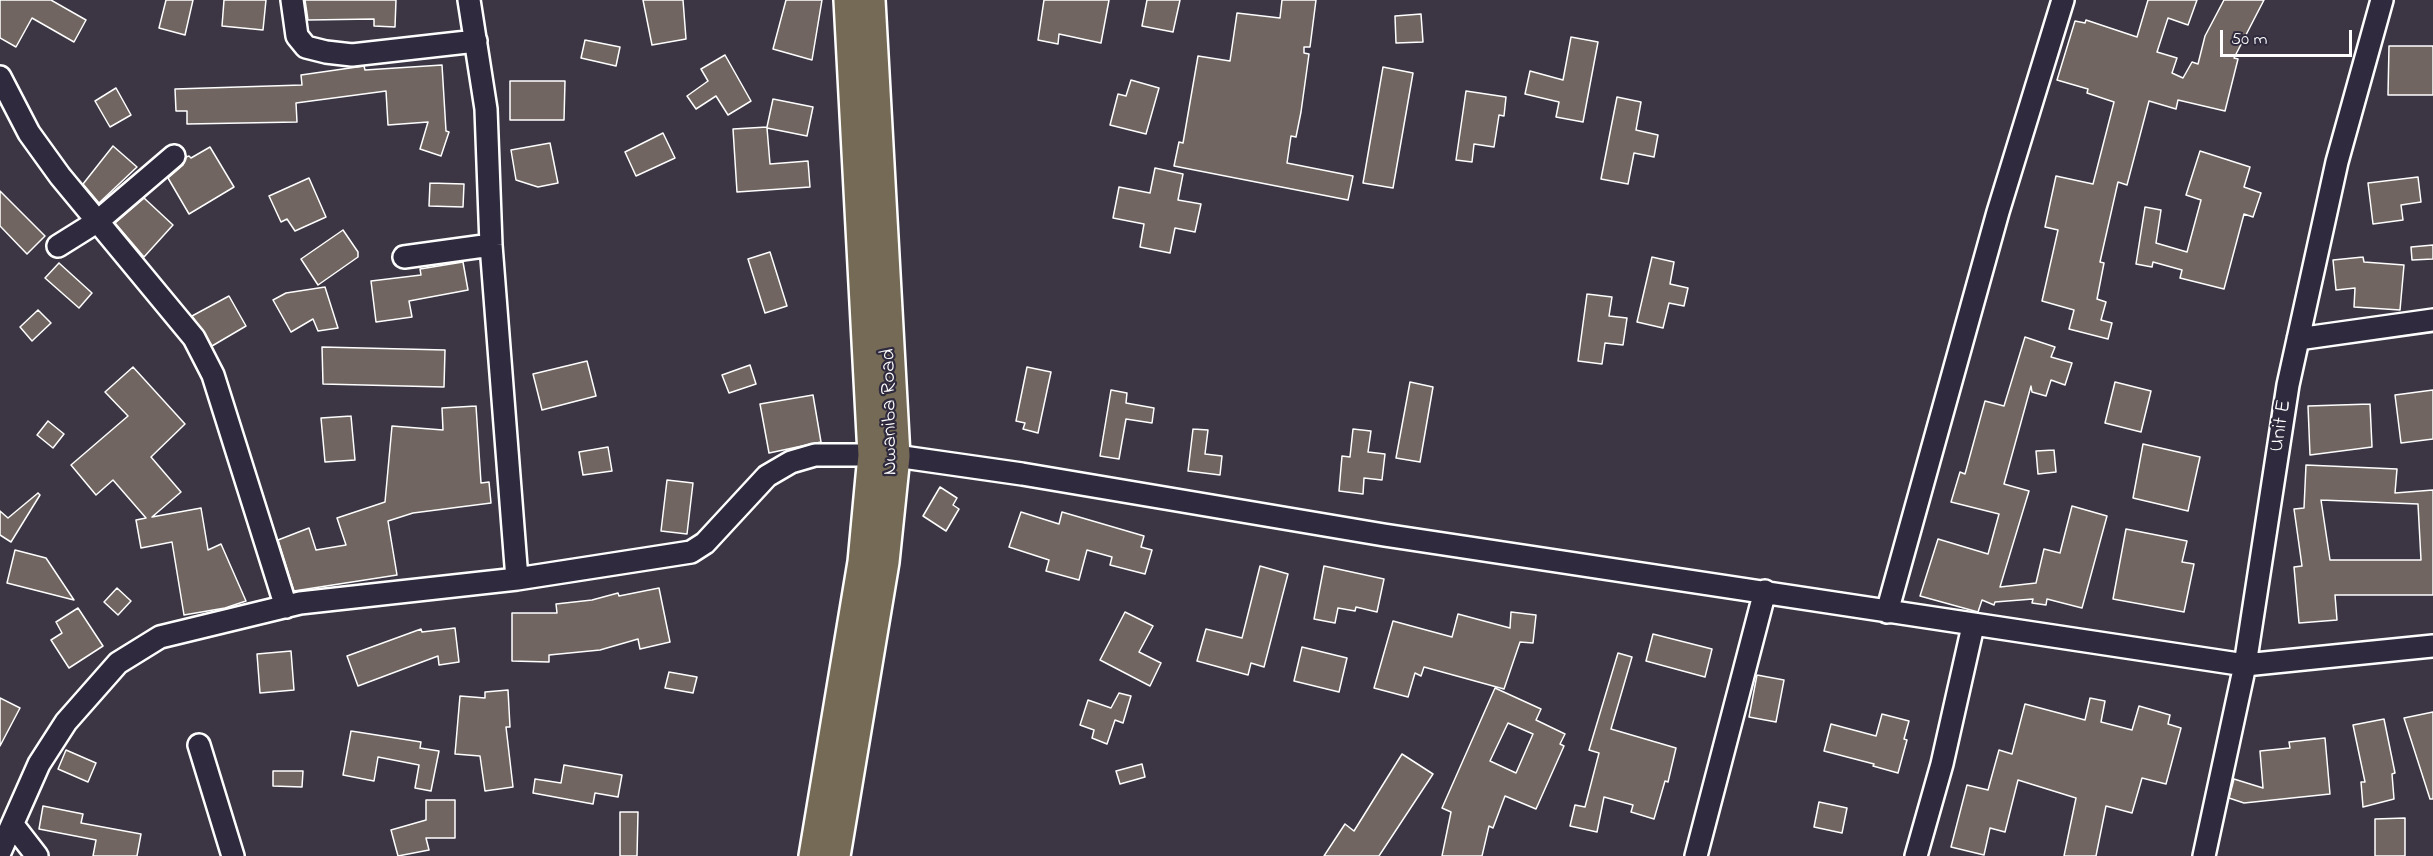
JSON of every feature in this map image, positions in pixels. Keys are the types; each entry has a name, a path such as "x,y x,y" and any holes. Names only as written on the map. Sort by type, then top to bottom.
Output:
{"main road":[{"path":"813,856 862,562 884,455 848,0"},
{"name":"Nwaniba Road","path":"836,856 885,562 871,0"}],"street":[{"path":"292,0 297,36 306,46 326,52 352,55 476,41"},
{"path":"469,0 486,109 491,245 517,579"},
{"path":"1887,612 1998,212 2063,0"},
{"name":"Unit E","path":"2204,856 2245,665 2288,385 2337,162 2382,0"},
{"path":"0,77 29,133 60,176 194,338 213,375 286,607"},
{"path":"58,246 98,221 174,156"},
{"path":"404,257 491,245"},
{"path":"2298,339 2433,320"},
{"path":"0,852 39,764 66,722 118,663 160,637 286,607 517,579 691,552 705,543 767,476 791,462 815,455 884,455 1033,476 1384,536 1764,591 1973,626 2245,665 2433,646"},
{"path":"1696,856 1764,591"},
{"path":"1916,856 1942,764 1973,626"},
{"path":"199,745 233,856"},
{"path":"13,825 37,856"}],"building":[{"path":"0,0 51,0 86,20 74,42 32,18 16,47 0,38"},
{"path":"166,0 193,0 185,35 159,28"},
{"path":"224,0 266,0 263,30 222,26"},
{"path":"305,0 396,0 395,27 374,26 374,19 308,20"},
{"path":"643,0 683,0 686,39 652,45"},
{"path":"786,0 822,0 812,60 773,49"},
{"path":"1044,0 1109,0 1101,43 1059,34 1058,44 1038,40"},
{"path":"1147,0 1180,0 1173,32 1142,26"},
{"path":"1282,0 1316,0 1310,47 1304,47 1304,53 1309,54 1301,112 1296,137 1291,136 1287,163 1353,176 1348,200 1174,166 1179,142 1183,143 1198,56 1230,61 1237,13 1280,18"},
{"path":"2148,0 2197,0 2188,25 2168,18 2157,52 2177,58 2172,73 2183,78 2192,62 2198,64 2205,36 2224,0 2264,0 2234,58 2238,59 2225,111 2178,100 2176,109 2149,101 2127,185 2118,182 2100,262 2104,263 2097,299 2106,302 2101,320 2112,323 2108,339 2069,329 2074,310 2042,301 2058,230 2045,227 2056,176 2093,184 2114,102 2087,93 2088,89 2057,80 2075,21 2085,23 2086,20 2137,37"},
{"path":"1421,14 1423,42 1396,43 1395,16"},
{"path":"1571,37 1598,42 1583,122 1556,117 1559,102 1525,94 1530,71 1563,80"},
{"path":"585,40 620,47 616,66 581,58"},
{"path":"2389,46 2433,46 2433,95 2388,95"},
{"path":"725,55 751,101 728,115 716,96 696,109 687,96 708,81 701,69"},
{"path":"442,65 446,131 449,132 441,156 420,149 428,122 388,125 386,91 296,103 297,122 187,124 187,111 176,111 175,89 302,85 301,75 364,66 365,70"},
{"path":"1383,67 1413,73 1393,188 1363,183"},
{"path":"1131,80 1159,88 1146,134 1110,125 1118,94 1126,96"},
{"path":"510,81 565,81 564,120 510,120"},
{"path":"116,88 131,115 110,127 95,101"},
{"path":"1466,91 1506,97 1504,116 1499,115 1494,147 1474,144 1472,162 1456,160"},
{"path":"1617,97 1641,102 1636,130 1658,135 1654,157 1634,153 1628,184 1601,179"},
{"path":"773,99 813,107 807,136 767,128 770,164 808,161 810,187 737,192 733,129 767,127"},
{"path":"663,133 675,158 636,176 625,152"},
{"path":"550,143 558,183 538,187 516,180 511,150"},
{"path":"113,146 137,167 99,203 83,184"},
{"path":"210,147 234,187 189,214 168,178 183,165 186,157 191,158"},
{"path":"2200,151 2250,167 2244,187 2261,193 2253,217 2244,214 2224,289 2180,278 2182,270 2153,262 2152,267 2136,264 2145,207 2161,210 2156,243 2187,252 2201,200 2186,195"},
{"path":"1155,168 1183,174 1178,200 1201,204 1195,232 1175,228 1170,253 1140,247 1144,224 1113,218 1119,187 1150,193"},
{"path":"2418,177 2421,202 2401,205 2403,220 2373,224 2368,183"},
{"path":"309,178 326,217 295,231 287,219 281,222 269,196"},
{"path":"430,183 464,184 463,207 429,206"},
{"path":"0,191 45,236 27,254 0,226"},
{"path":"144,198 173,225 144,257 115,223"},
{"path":"343,230 358,252 358,257 318,285 301,259"},
{"path":"2433,245 2433,259 2412,260 2411,247"},
{"path":"770,252 787,306 765,313 748,259"},
{"path":"1652,257 1674,262 1670,284 1688,288 1684,306 1669,303 1663,328 1637,322"},
{"path":"2363,257 2364,262 2404,265 2400,310 2354,307 2355,288 2336,290 2333,260"},
{"path":"463,262 468,290 409,301 412,317 376,322 371,281 421,275 420,269"},
{"path":"59,263 92,293 79,308 45,278"},
{"path":"325,287 338,328 318,331 313,319 291,332 273,300 286,293"},
{"path":"1587,294 1612,297 1609,316 1627,318 1623,345 1605,343 1602,364 1578,361"},
{"path":"229,296 246,326 212,346 192,316"},
{"path":"38,310 51,323 32,341 20,327"},
{"path":"2025,337 2055,347 2051,357 2072,363 2065,385 2051,380 2046,396 2032,392 2031,386 2004,484 2029,491 2000,587 2036,583 2044,549 2060,553 2072,506 2107,516 2082,608 2047,599 2046,605 2032,603 2033,599 1995,602 1994,605 1982,600 1978,612 1920,596 1938,539 1988,554 1999,514 1951,502 1960,472 1965,474 1985,401 2004,406"},
{"path":"322,347 445,350 444,387 323,384"},
{"path":"587,361 596,396 542,410 533,374"},
{"path":"750,365 756,384 729,393 722,375"},
{"path":"133,367 185,424 151,457 181,492 152,517 201,508 208,550 221,544 246,601 225,608 184,615 172,542 141,548 136,520 146,518 113,480 96,495 71,465 128,416 105,392"},
{"path":"1027,367 1051,372 1038,433 1023,429 1025,423 1016,421"},
{"path":"1410,382 1433,387 1420,462 1396,458"},
{"path":"2115,382 2151,391 2141,432 2105,423"},
{"path":"1111,390 1127,393 1126,403 1154,408 1152,423 1126,419 1119,459 1100,456"},
{"path":"2433,390 2433,439 2401,443 2395,395"},
{"path":"813,395 821,442 769,453 760,404"},
{"path":"2370,404 2372,447 2310,455 2308,406"},
{"path":"476,406 481,483 489,482 491,503 413,513 388,521 397,575 294,591 278,540 309,528 316,550 346,545 337,518 385,502 392,426 443,430 442,408"},
{"path":"351,416 355,460 325,462 321,418"},
{"path":"48,421 64,434 53,448 37,435"},
{"path":"1193,429 1208,430 1205,454 1222,456 1220,475 1188,471"},
{"path":"1353,429 1371,431 1368,452 1385,454 1382,480 1364,478 1363,494 1339,491 1342,456 1350,457"},
{"path":"2143,444 2200,457 2188,511 2133,498"},
{"path":"608,447 612,471 583,475 579,452"},
{"path":"2054,450 2056,472 2038,474 2036,451"},
{"path":"2306,465 2397,469 2395,493 2433,490 2433,595 2335,595 2337,620 2299,623 2294,567 2302,566 2294,509 2304,508","holes":["2321,500 2418,504 2421,560 2330,560"]},
{"path":"667,480 693,483 687,534 661,531"},
{"path":"940,487 957,498 953,505 959,509 946,531 923,516"},
{"path":"38,493 40,495 11,542 0,535 0,511 8,518"},
{"path":"1021,512 1059,524 1062,512 1144,536 1141,547 1152,550 1145,574 1110,565 1112,557 1087,550 1079,580 1046,571 1049,560 1009,547"},
{"path":"2126,529 2187,541 2182,562 2194,564 2184,612 2113,599"},
{"path":"15,550 46,558 74,600 7,583"},
{"path":"1260,566 1288,574 1264,667 1251,663 1248,675 1197,661 1206,629 1242,638"},
{"path":"1324,566 1384,579 1377,612 1356,607 1355,611 1338,608 1335,623 1314,619"},
{"path":"117,588 131,601 118,615 104,602"},
{"path":"659,588 670,642 640,649 638,639 600,650 549,655 549,662 512,661 512,613 557,613 556,604"},
{"path":"78,608 103,646 69,668 51,640 62,633 56,622"},
{"path":"1125,612 1153,626 1139,652 1161,663 1150,686 1100,660"},
{"path":"1511,612 1536,615 1533,643 1520,642 1504,689 1424,667 1421,676 1415,673 1408,697 1374,688 1393,621 1452,637 1458,614 1510,628"},
{"path":"455,628 459,662 439,665 438,656 358,686 347,656 421,629 422,632"},
{"path":"1653,634 1712,649 1705,677 1646,661"},
{"path":"1302,647 1347,658 1339,692 1294,681"},
{"path":"291,651 294,690 260,693 257,654"},
{"path":"1618,653 1632,657 1611,729 1676,748 1668,782 1665,781 1654,819 1631,812 1633,805 1604,797 1597,832 1570,826 1575,805 1585,807 1599,753 1589,750"},
{"path":"669,672 697,677 693,693 665,688"},
{"path":"1757,675 1784,680 1776,722 1749,717"},
{"path":"1495,688 1541,709 1536,720 1565,734 1560,744 1564,746 1536,809 1505,796 1493,828 1489,826 1482,856 1442,856 1451,812 1442,808","holes":["1508,723 1533,734 1516,773 1490,761"]},
{"path":"508,690 510,727 506,727 513,787 485,791 480,756 455,754 460,696 485,698 485,692"},
{"path":"1119,693 1131,696 1123,723 1115,720 1107,744 1092,738 1094,730 1080,725 1088,700 1111,708"},
{"path":"0,698 20,708 0,746"},
{"path":"2090,698 2105,701 2101,722 2132,730 2139,706 2170,715 2168,724 2181,728 2166,784 2142,778 2132,813 2106,806 2096,856 2064,856 2076,798 2018,780 2005,832 1990,828 1984,855 1951,847 1967,785 1988,790 1999,750 2012,754 2025,704 2085,720"},
{"path":"2433,712 2433,799 2430,799 2404,718"},
{"path":"1882,714 1909,721 1904,739 1907,740 1898,773 1824,751 1831,724 1876,736"},
{"path":"2384,719 2395,773 2392,774 2394,799 2363,807 2361,782 2365,782 2353,725"},
{"path":"351,731 421,742 420,748 439,751 431,791 415,788 419,765 378,757 374,781 343,775"},
{"path":"2325,738 2330,794 2244,803 2229,798 2234,779 2263,788 2260,751 2290,748 2289,742"},
{"path":"66,750 96,763 88,782 58,769"},
{"path":"1402,754 1433,774 1379,856 1324,856 1345,824 1354,831"},
{"path":"1142,764 1145,777 1120,784 1116,771"},
{"path":"564,765 622,775 618,797 595,793 593,804 533,793 535,779 561,783"},
{"path":"273,771 303,771 302,787 273,786"},
{"path":"426,800 455,800 455,838 426,838 429,850 398,856 391,830 426,820"},
{"path":"1819,802 1847,808 1842,833 1814,827"},
{"path":"43,806 83,814 81,823 141,834 137,856 93,856 96,840 39,829"},
{"path":"620,812 638,812 637,856 620,856"},
{"path":"2405,818 2405,856 2375,856 2375,819"}]}
